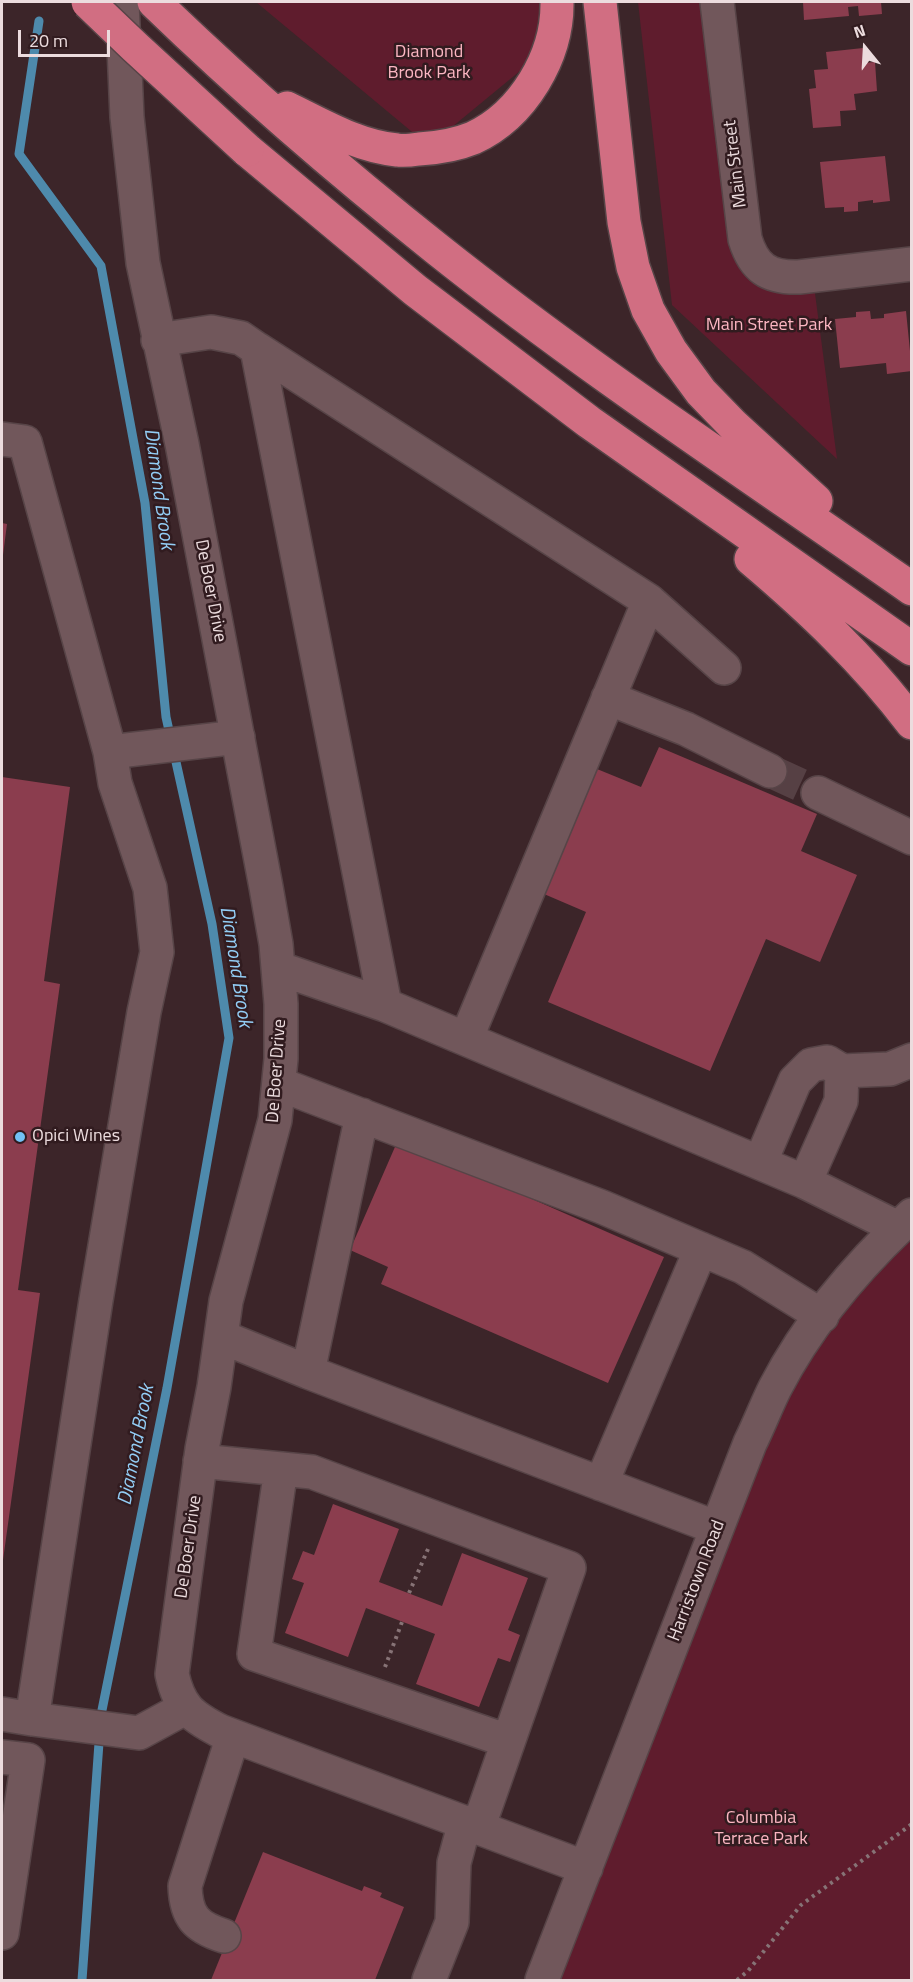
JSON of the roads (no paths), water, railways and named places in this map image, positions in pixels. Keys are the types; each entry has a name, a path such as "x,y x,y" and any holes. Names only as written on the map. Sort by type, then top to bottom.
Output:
{"highway":[{"path":"88,2 247,150 415,290 589,422 912,649"},
{"path":"154,2 242,85 349,178 447,257 619,384 912,587"},
{"path":"242,85 336,133 367,145 399,151 438,148 473,138 506,117 533,85 549,51 557,17 556,2"},
{"path":"600,2 624,222 633,267 648,310 671,351 700,392 732,425 912,587"},
{"path":"589,422 817,617 855,655 912,723"}],"street":[{"name":"De Boer Drive","path":"122,2 127,117 143,263 182,444 225,739 266,887 281,1004 279,1084 275,1120 226,1301 222,1337 200,1461 172,1674 175,1692 184,1708"},
{"name":"Main Street","path":"717,2 745,239 750,255 763,270 780,278 912,264"},
{"path":"158,340 211,332 241,338 649,601 724,668"},
{"path":"257,349 385,1005"},
{"path":"2,439 25,442 124,751 115,783 150,888 158,952 144,1012 100,1277 17,1716 139,1733 184,1708 200,1721 233,1736 586,1868"},
{"path":"466,1039 649,601"},
{"path":"608,698 686,729 770,771"},
{"path":"124,751 225,739"},
{"path":"818,793 912,838"},
{"path":"278,968 385,1005 805,1182 905,1221"},
{"path":"760,1163 795,1081 811,1065 827,1062 842,1071 890,1069 912,1060"},
{"path":"805,1182 841,1101 842,1071"},
{"path":"279,1084 602,1207 701,1249 743,1267 822,1316"},
{"path":"308,1372 362,1115"},
{"name":"Harristown Road","path":"542,1980 750,1443 776,1387 807,1336 843,1288 905,1221"},
{"path":"601,1484 701,1249"},
{"path":"222,1337 717,1528"},
{"path":"200,1461 312,1472 569,1568 508,1741 454,1863 452,1922 429,1980"},
{"path":"281,1469 254,1654 508,1741"},
{"path":"224,1936 206,1930 195,1921 189,1909 185,1886 233,1736"},
{"path":"2,1757 28,1760 2,1933"}],"waterway":[{"name":"Diamond Brook","path":"39,21 19,154 101,266 145,503 166,717 212,924 229,1038 167,1388 101,1715 82,1980"}],"tunnel":[{"path":"770,771 818,793"}],"place":[{"name":"Opici Wines","path":"20,1137"}],"park label":[{"name":"Diamond Brook Park","path":"429,63"},
{"name":"Main Street Park","path":"769,326"},
{"name":"Columbia Terrace Park","path":"761,1829"}]}
